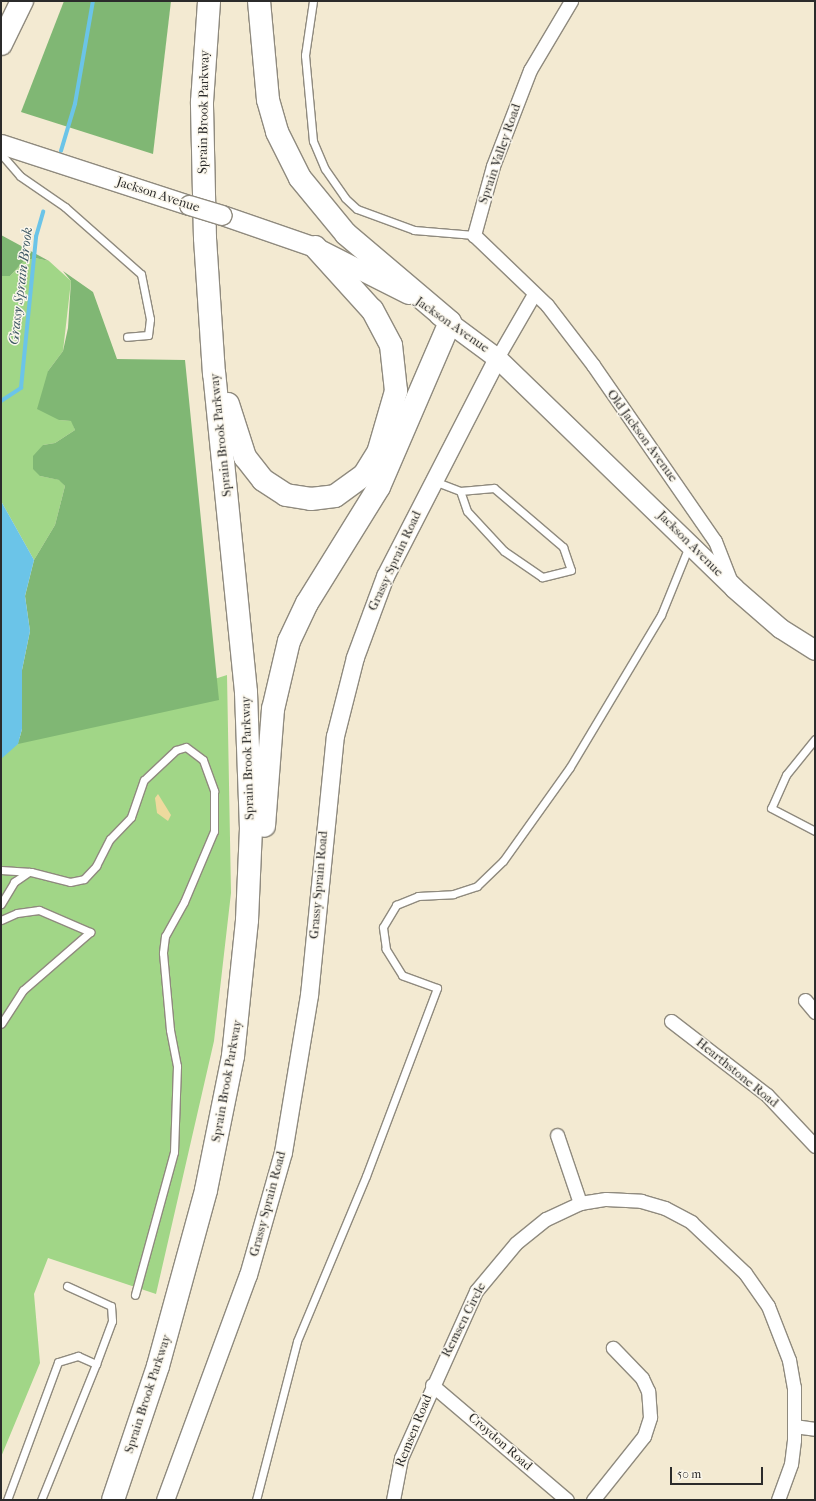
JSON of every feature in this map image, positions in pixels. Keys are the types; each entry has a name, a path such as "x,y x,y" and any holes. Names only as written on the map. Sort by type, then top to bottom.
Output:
{"highway":[{"path":"1,44 22,1"},
{"name":"Sprain Brook Parkway","path":"113,1500 156,1373 196,1234 224,1104 239,1011 249,882 249,761 242,647 210,329 202,147 209,1"},
{"path":"239,1011 258,901 271,729 284,654 300,616 378,487 450,322 346,234 300,178 279,138 268,100 259,1"},
{"path":"210,329 238,442 263,480 286,495 311,499 335,496 355,483 372,464 388,430 396,391 394,356 372,310 315,247"}],"main road":[{"name":"Jackson Avenue","path":"1,144 222,215 315,247 405,292 450,322 497,358 734,588 780,628 815,650"}],"street":[{"name":"Sprain Valley Road","path":"474,236 493,166 530,70 571,1"},
{"path":"474,236 534,294"},
{"name":"Grassy Sprain Road","path":"165,1500 248,1275 283,1152 309,995 335,736 355,658 385,576 497,358 534,294"},
{"name":"Old Jackson Avenue","path":"534,294 547,305 594,365 688,499 715,541 734,588"},
{"path":"805,1000 815,1012"},
{"name":"Hearthstone Road","path":"671,1021 768,1095 815,1146"},
{"path":"557,1135 580,1204"},
{"name":"Remsen Circle","path":"432,1385 476,1291 491,1271 516,1243 546,1219 580,1204 606,1199 641,1201 665,1208 691,1222 736,1263 768,1306 780,1334 794,1387 794,1426 791,1464 778,1500"},
{"path":"593,1500 644,1436 650,1417 648,1391 642,1378 613,1348"},
{"name":"Remsen Road","path":"393,1500 401,1458 432,1385"},
{"name":"Croydon Road","path":"432,1385 567,1500"},
{"path":"794,1426 815,1429"}],"lane":[{"path":"313,1 305,55 313,141 341,192 357,209 414,230 474,236"},
{"path":"1,154 20,176 64,207 142,274 150,320 148,335 127,337"},
{"path":"434,481 460,491 494,488 563,547 570,570 542,577 504,551 467,511 460,491"},
{"path":"256,1500 297,1341 366,1176 437,988 402,975 386,949 383,927 396,905 418,896 452,894 477,886 503,861 570,768 661,616 689,545"},
{"path":"815,739 786,775 771,808 815,831"},
{"path":"1,870 29,872 70,882 84,879 96,866 110,839 131,817 144,780 176,750 186,747 203,760 214,791 214,831 184,902 165,936 163,953 170,1030 177,1066 174,1152 135,1295"},
{"path":"1,904 14,882 29,872"},
{"path":"1,920 17,913 39,910 90,932 23,990 1,1024"},
{"path":"41,1500 112,1321 111,1306 67,1286"},
{"path":"7,1500 58,1362 70,1356 96,1364"}],"green space":[{"path":"64,1 171,1 153,154 21,112"},
{"path":"1,235 49,261 35,258 24,261 10,276 1,276"},
{"path":"35,258 49,261 71,281 63,351 48,371 59,420 72,421 75,430 55,443 43,445 40,476 60,480 65,486 55,525 34,560 1,501 1,276 10,276 24,261"},
{"path":"63,271 93,292 117,359 185,360 219,700 18,744 22,729 22,670 30,631 25,596 34,560 55,525 65,486 59,480 40,476 33,469 33,456 43,445 55,443 75,430 71,421 59,420 37,409 48,371 63,351 68,328 71,281"},
{"path":"227,675 231,893 214,1041 156,1294 48,1258 34,1294 40,1363 1,1457 1,742 46,733"}],"sand":[{"path":"158,794 171,815 168,821 157,813 155,798"}],"water":[{"path":"1,501 34,560 25,596 30,631 22,670 22,729 18,744 1,759"}],"waterway":[{"name":"Grassy Sprain Brook","path":"61,151 75,104 93,1"},
{"name":"Grassy Sprain Brook","path":"1,401 21,388 36,237 43,212"}]}
